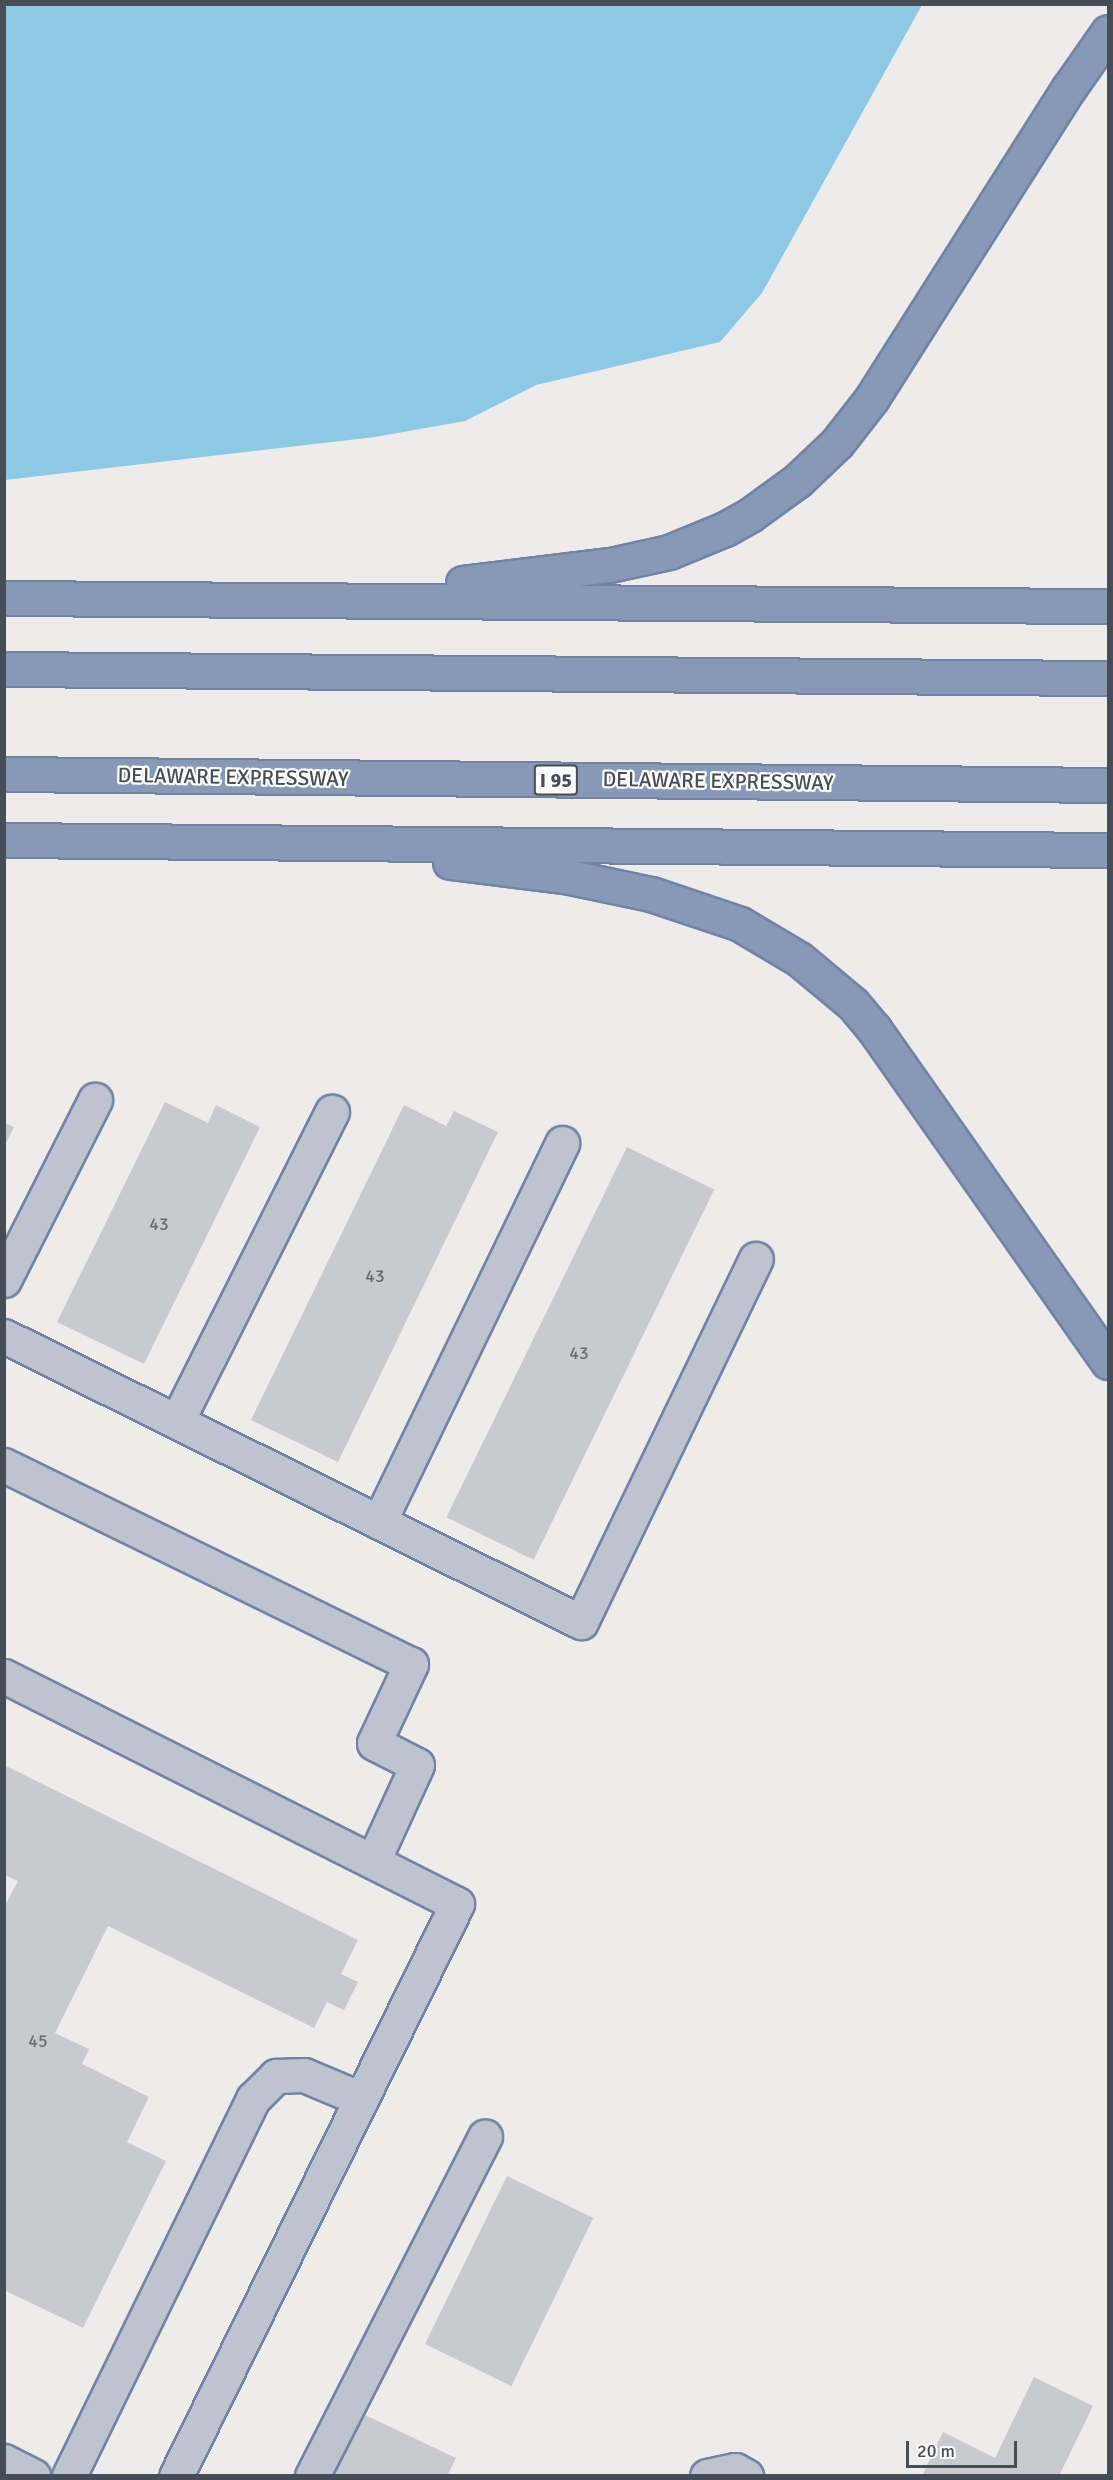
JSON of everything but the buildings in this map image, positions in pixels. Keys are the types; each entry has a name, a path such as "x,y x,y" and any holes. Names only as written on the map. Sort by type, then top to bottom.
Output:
{"highway":[{"path":"343,598 610,566 644,559 669,552 725,529 774,499 831,450 872,398 1069,88 1108,32"},
{"path":"4,598 343,598 1108,606"},
{"path":"4,669 1108,678"},
{"name":"DELAWARE EXPRESSWAY","path":"4,774 1108,785"},
{"path":"4,840 1108,850"},
{"path":"293,844 525,870 611,885 651,894 714,913 773,942 825,978 853,1004 874,1029 1108,1362"}],"lane":[{"path":"4,1280 95,1100"},
{"path":"177,1421 332,1112"},
{"path":"379,1522 562,1143"},
{"path":"4,1336 581,1622 756,1259"},
{"path":"4,1465 411,1664 375,1743 417,1765 373,1861"},
{"path":"4,1676 457,1904 176,2475"},
{"path":"69,2475 253,2099 276,2076 304,2075 361,2099"},
{"path":"312,2475 485,2136"},
{"path":"4,2461 33,2475"},
{"path":"707,2475 735,2470 746,2475"}],"water":[{"path":"4,5 922,5 762,293 720,342 536,385 465,421 375,437 5,480"}]}
